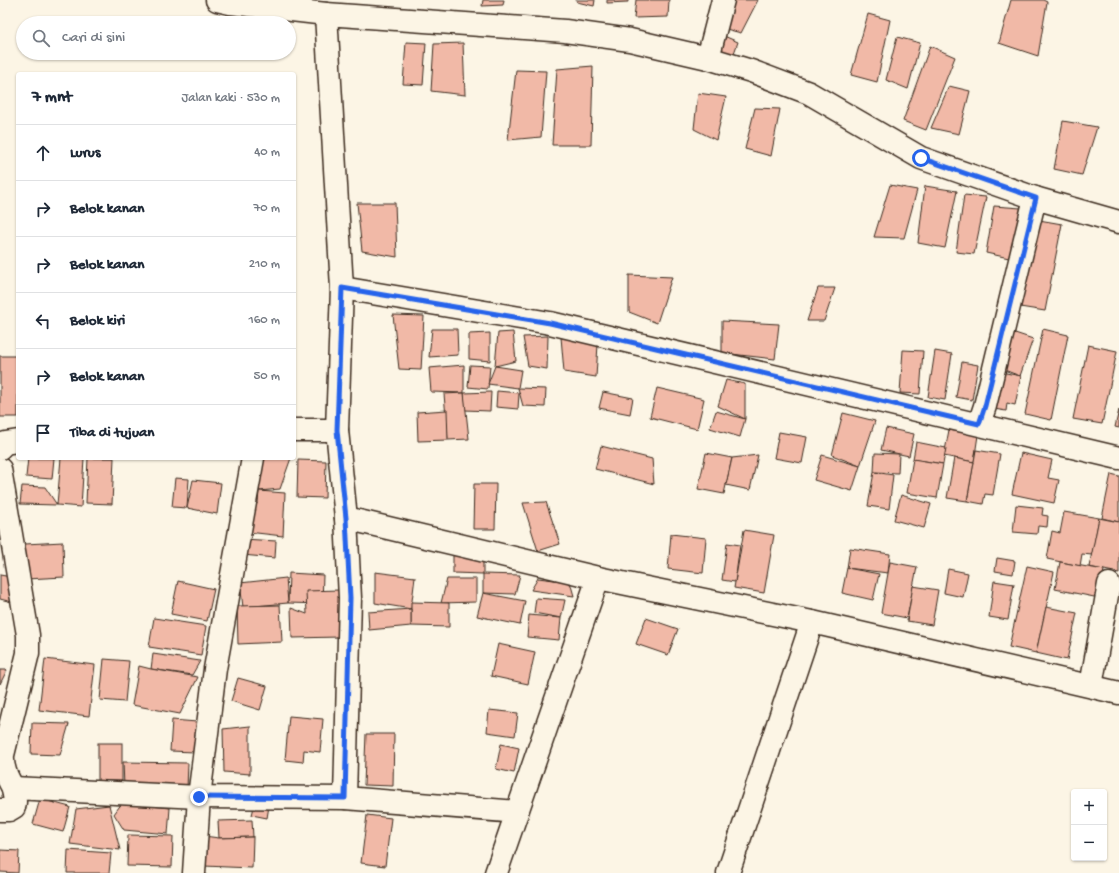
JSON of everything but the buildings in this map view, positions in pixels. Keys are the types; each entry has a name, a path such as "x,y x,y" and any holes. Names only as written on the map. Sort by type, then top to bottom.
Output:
{"street":[{"path":"217,0 230,3 326,14 565,31 630,40 708,58 751,71 810,93 921,158 1036,198 1119,222"},
{"path":"708,58 723,0"},
{"path":"326,14 342,288 337,430 346,518 350,598 345,798"},
{"path":"979,424 985,406 1036,198"},
{"path":"342,288 550,323 1119,458"},
{"path":"296,430 337,430"},
{"path":"0,448 5,444 16,441"},
{"path":"194,873 199,797 215,669 253,460"},
{"path":"0,469 28,635 28,653 2,764 13,788 15,802 14,807 9,810 0,810"},
{"path":"346,518 598,578 812,622 1119,693"},
{"path":"496,873 598,578"},
{"path":"1091,686 1109,584"},
{"path":"728,873 812,622"},
{"path":"13,788 199,797 345,798 517,812"}],"route":[{"path":"199,797 345,798 350,598 346,518 337,430 342,288 550,323 979,424 985,406 1036,198 921,158"}]}
